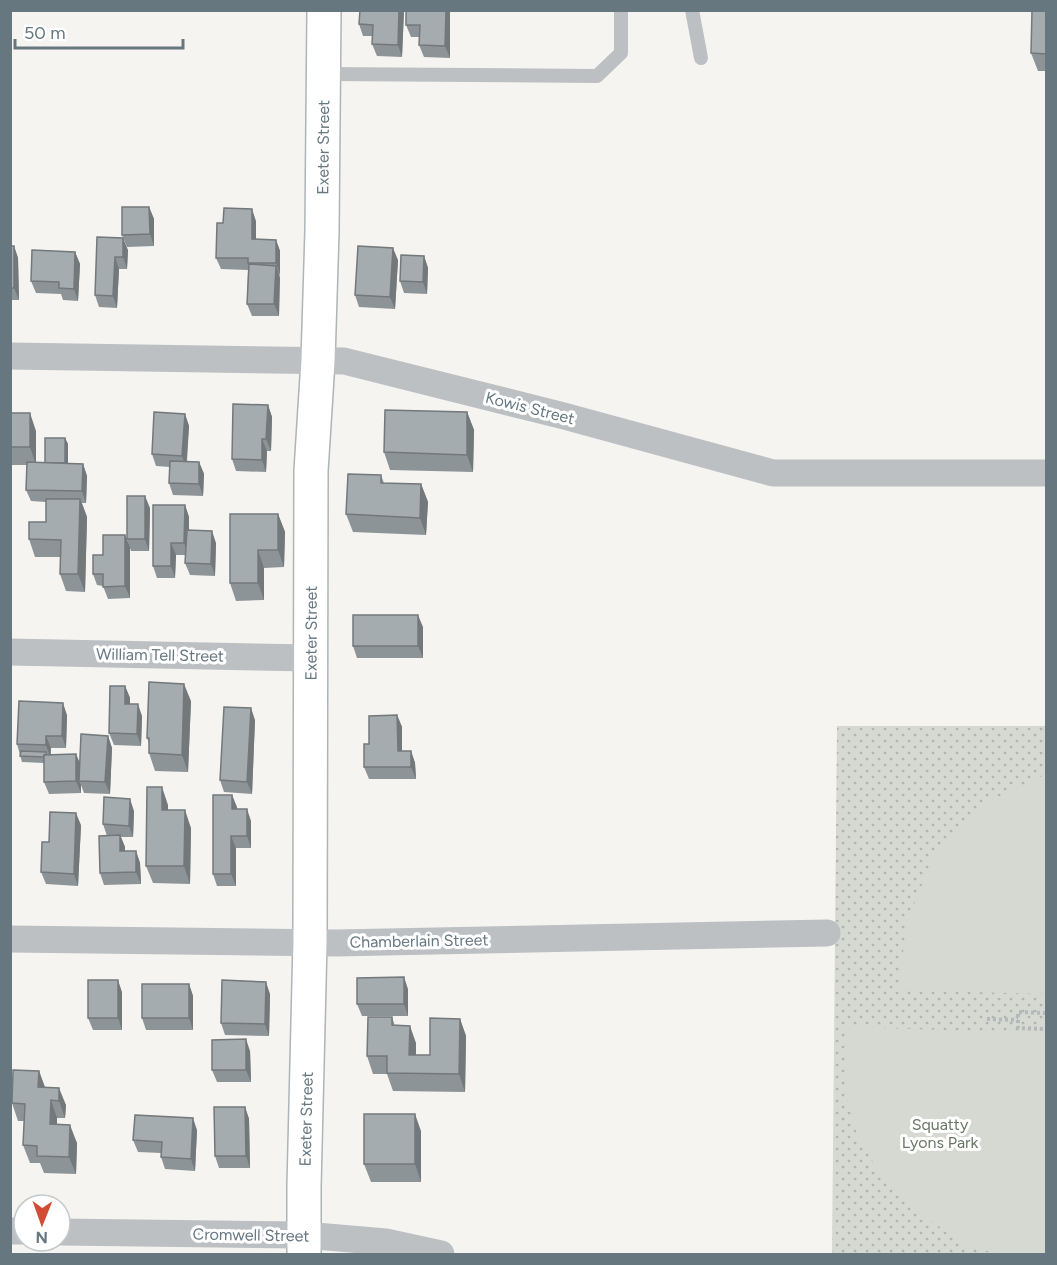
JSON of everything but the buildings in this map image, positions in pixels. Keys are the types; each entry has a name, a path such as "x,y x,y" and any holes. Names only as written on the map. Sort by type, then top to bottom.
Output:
{"street":[{"name":"Exeter Street","path":"304,1245 310,942 311,471 318,361 322,231 324,10"},
{"name":"Kowis Street","path":"10,356 344,361 564,416 774,473 1047,473"},
{"name":"William Tell Street","path":"10,652 310,658"},
{"name":"Chamberlain Street","path":"10,939 310,942 827,933"},
{"name":"Cromwell Street","path":"72,1233 304,1245 386,1242 441,1254"}],"lane":[{"path":"322,74 597,76 621,53 621,10"},
{"path":"692,10 701,58"}],"path":[{"path":"1047,1013 1018,1012 1018,1028 1047,1029"},
{"path":"987,1020 1018,1020"}],"green space":[{"name":"Squatty Lyons Park","path":"837,726 1046,726 1046,1254 832,1254"},
{"path":"1046,774 1046,994 898,990 907,922 937,847 992,800"},
{"path":"846,1027 1046,1033 1046,1254 1001,1254 968,1247 923,1215 883,1181 855,1129 845,1089"}]}
